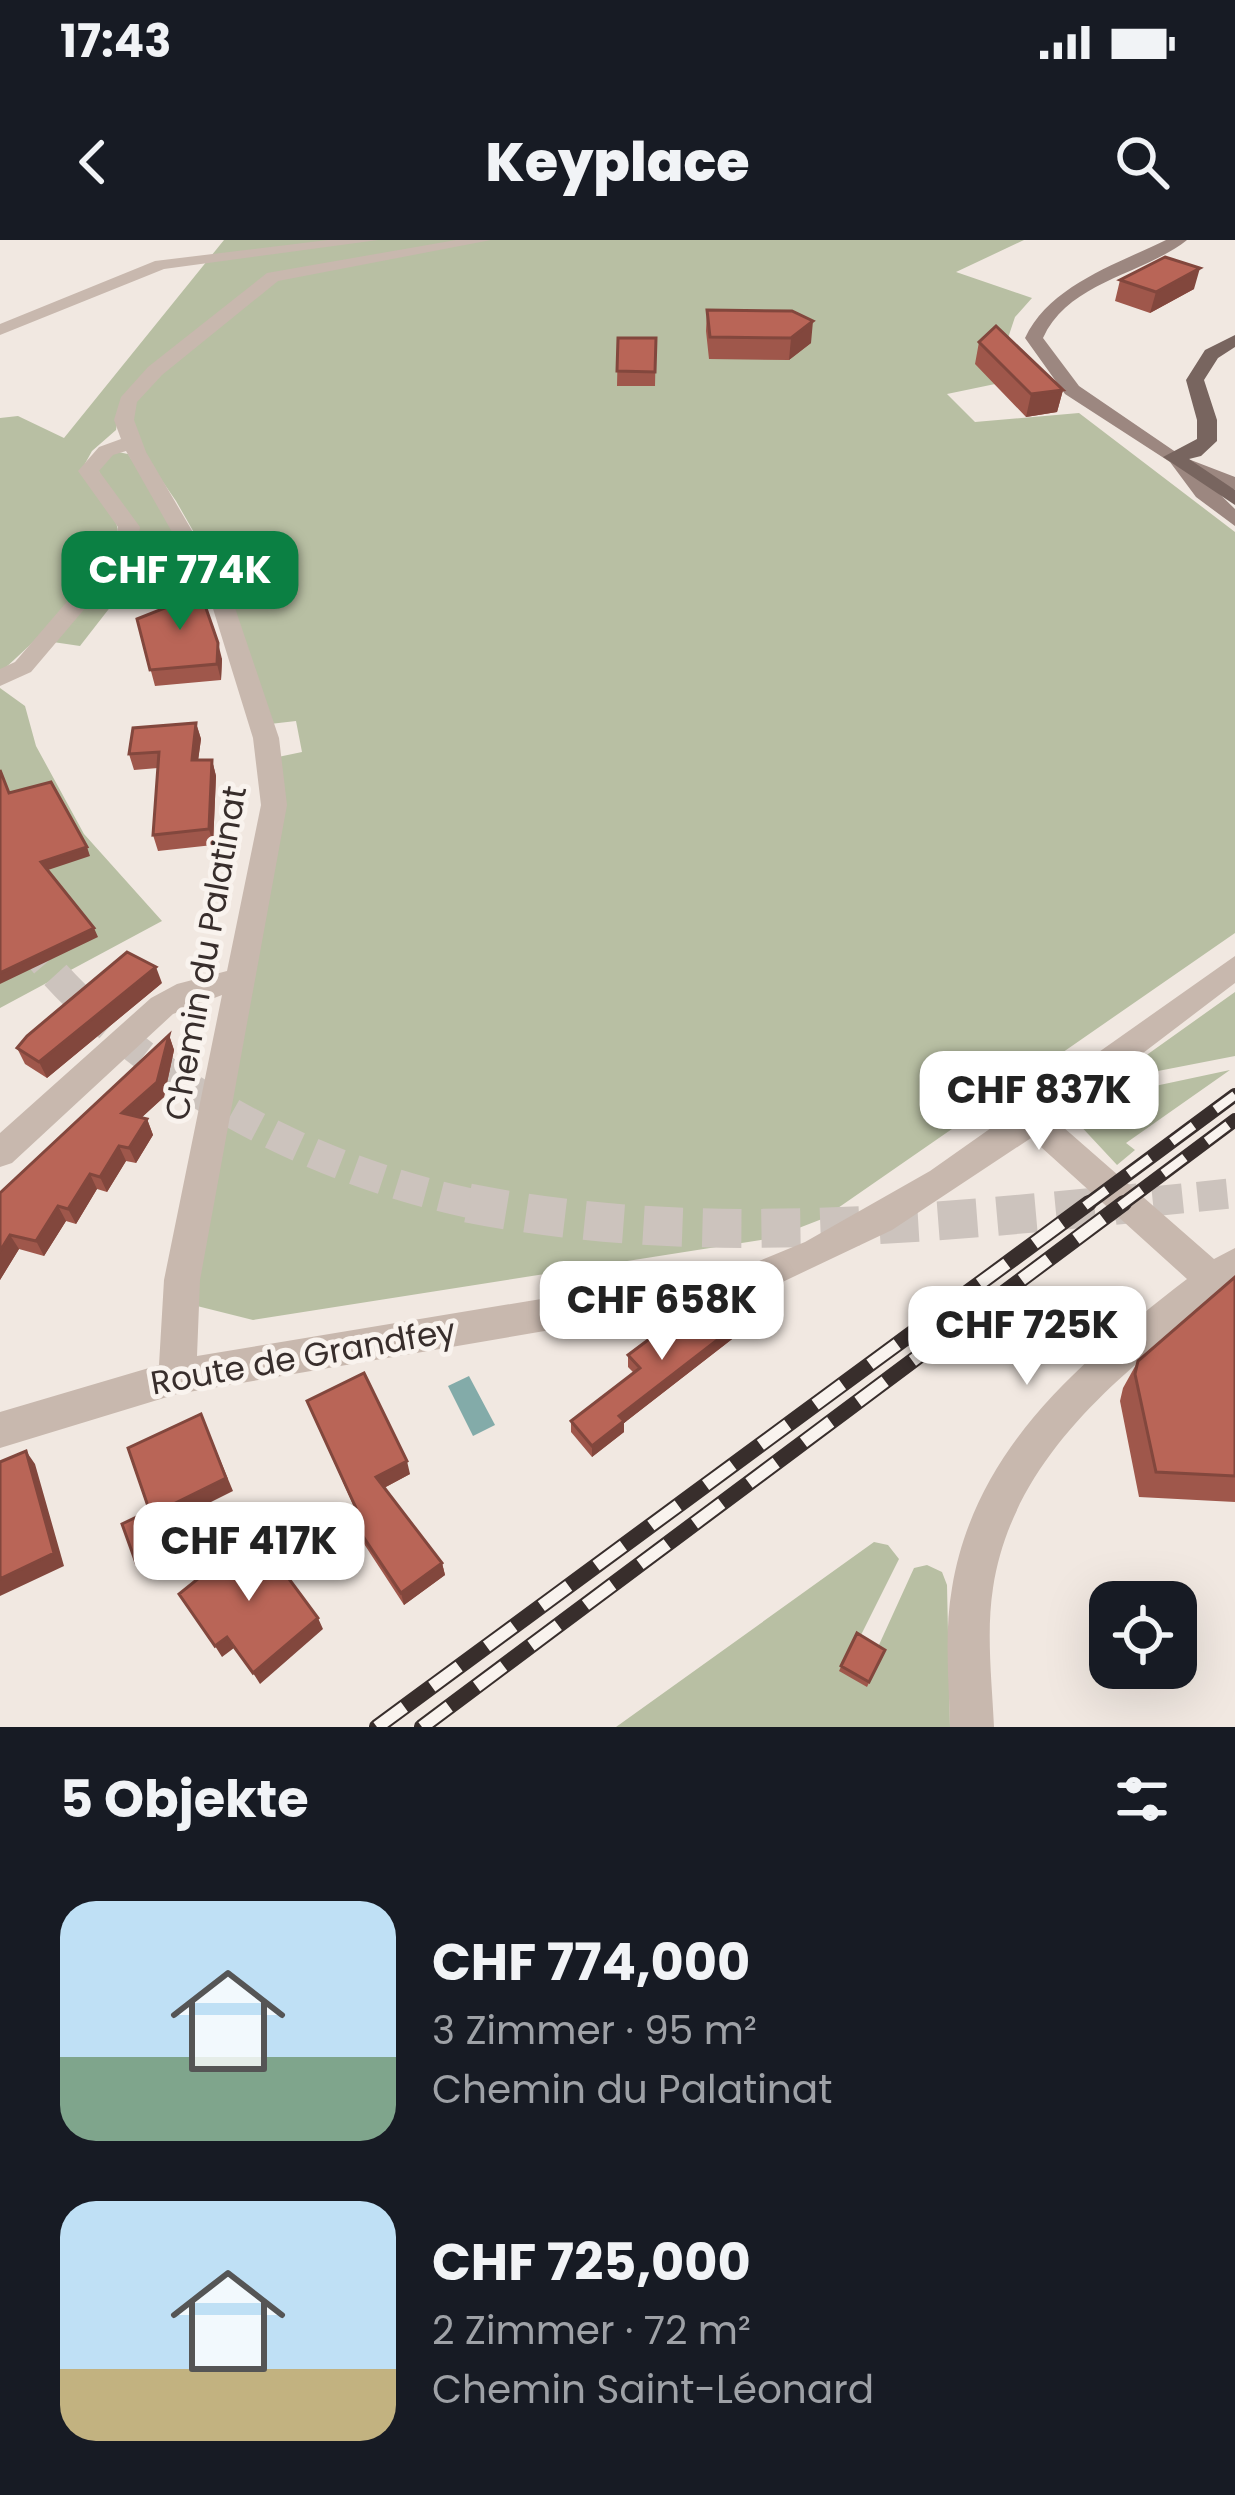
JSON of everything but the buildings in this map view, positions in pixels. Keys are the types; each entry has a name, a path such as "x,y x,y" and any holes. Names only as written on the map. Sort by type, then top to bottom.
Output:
{"main road":[{"path":"1179,240 1043,316 1034,338 1060,378 1235,499"},
{"path":"1177,459 1207,441 1207,420 1195,380 1211,354 1235,340"},
{"path":"1177,459 1235,484"},
{"path":"1177,459 1203,493 1235,520"}],"street":[{"path":"0,330 161,264 376,240"},
{"path":"0,679 22,667 126,547 129,527 88,470 106,451 131,442 124,419 128,401 155,371 273,278 483,240"},
{"name":"Chemin du Palatinat","path":"131,442 221,599 266,738 274,805 182,1280 177,1377"},
{"name":"Route de Grandfey","path":"0,1430 177,1377 755,1279 855,1237 1030,1118 1235,968"},
{"path":"0,1153 162,1006 188,992 239,979"},
{"path":"973,1727 972,1586 985,1529 1004,1490 1057,1411 1224,1272 1030,1118"}],"green space":[{"path":"224,240 1024,240 956,272 1032,298 1015,317 1008,338 1033,376 947,394 975,422 1079,413 1235,532 1235,933 822,1219 773,1238 253,1320 193,1305 278,757 302,752 296,721 270,724 228,592 176,501 118,417 116,430 92,451 82,469 114,518 116,541 72,604 0,673 0,418 18,416 64,438"},
{"path":"128,454 163,508 205,592 143,565 80,646 53,642 122,565 132,547 98,469 106,457"},
{"path":"0,688 25,706 36,746 84,834 162,921 0,1008"},
{"path":"1235,992 1235,1056 1158,1071 1141,1059"},
{"path":"1230,1070 1126,1143 1135,1150 1117,1165 1076,1121 1108,1096"},
{"path":"874,1542 888,1545 899,1559 854,1649 873,1658 914,1568 927,1565 942,1572 947,1585 950,1727 616,1727"}],"water":[{"path":"469,1376 495,1425 473,1436 448,1386"}],"tunnel":[{"path":"0,904 44,961 94,1013 150,1060 212,1101 344,1166 476,1204"},
{"path":"1133,1203 1235,1193"},
{"path":"468,1203 476,1204"},
{"path":"476,1204 635,1225 802,1228 1133,1203"},
{"path":"1108,1206 1133,1203"},
{"path":"1133,1203 1138,1203"},
{"path":"476,1204 483,1206"}],"railway":[{"path":"1085,1206 1235,1095"},
{"path":"1120,1206 1235,1120"},
{"path":"377,1727 1089,1203"},
{"path":"422,1727 1124,1203"}]}
